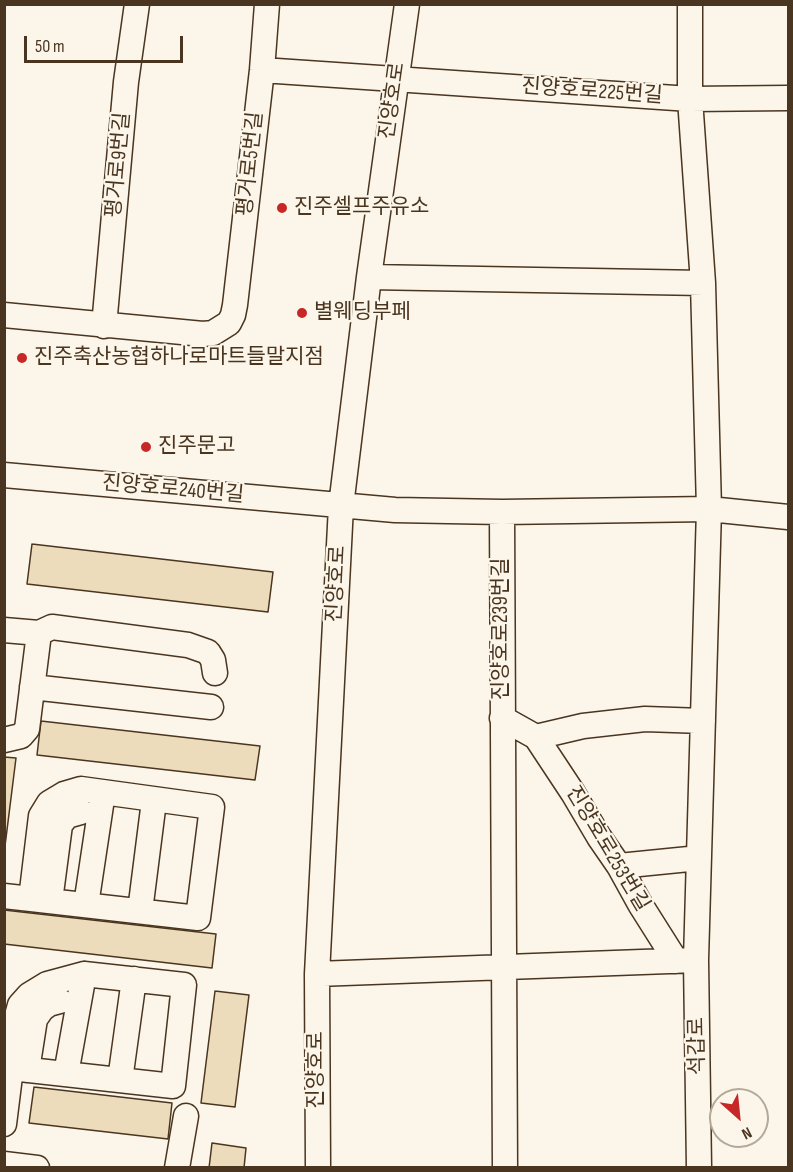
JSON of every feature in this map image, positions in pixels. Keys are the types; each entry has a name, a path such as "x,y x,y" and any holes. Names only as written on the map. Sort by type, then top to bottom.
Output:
{"street":[{"name":"평거로9번길","path":"105,326 126,82 137,4"},
{"name":"평거로5번길","path":"105,326 203,334 221,329 233,315 262,70 267,4"},
{"name":"진양호로","path":"318,1167 317,974 341,506 369,277 407,4"},
{"path":"317,974 686,960 699,858 709,509 703,283 690,99 690,4"},
{"name":"진양호로225번길","path":"262,70 690,99 789,98"},
{"path":"369,277 703,283"},
{"path":"4,315 105,326"},
{"name":"진양호로240번길","path":"4,475 341,506"},
{"path":"341,506 395,510 502,512 709,509 789,517"},
{"name":"진양호로239번길","path":"502,512 502,718 536,737"},
{"path":"4,630 39,633 52,627 188,645 207,652 213,660 215,674"},
{"path":"4,740 21,736 27,729 39,633"},
{"path":"32,687 211,707"},
{"path":"502,718 505,1167"},
{"path":"536,737 583,726 645,718 703,721"},
{"name":"진양호로253번길","path":"536,737 619,866 640,904 686,960"},
{"path":"4,896 198,918 212,807 154,801 81,789 64,794 49,803 41,816 40,900"},
{"path":"86,905 103,792"},
{"path":"140,911 154,801"},
{"path":"40,900 60,825 67,816 81,812"},
{"path":"619,866 699,858"},
{"name":"석갑로","path":"686,960 699,1167"},
{"path":"66,1074 84,974"},
{"path":"84,974 184,985 173,1086 19,1069 17,1016 20,1005 29,995 47,984 84,974"},
{"path":"120,1080 134,979"},
{"path":"4,1124 35,1019 42,1009 60,1001"},
{"path":"177,1167 186,1116"},
{"path":"4,1164 37,1167"}],"building":[{"path":"32,544 273,572 268,612 27,584"},
{"path":"41,721 260,746 255,780 37,755"},
{"path":"4,757 16,758 4,854"},
{"path":"4,910 216,934 212,968 4,944"},
{"path":"215,991 249,995 235,1107 201,1103"},
{"path":"34,1087 172,1103 168,1139 29,1123"},
{"path":"212,1143 246,1148 244,1168 209,1168"}],"place":[{"name":"진주셀프주유소","path":"282,208"},
{"name":"별웨딩부페","path":"302,313"},
{"name":"진주축산농협하나로마트들말지점","path":"22,358"},
{"name":"진주문고","path":"146,447"}]}
